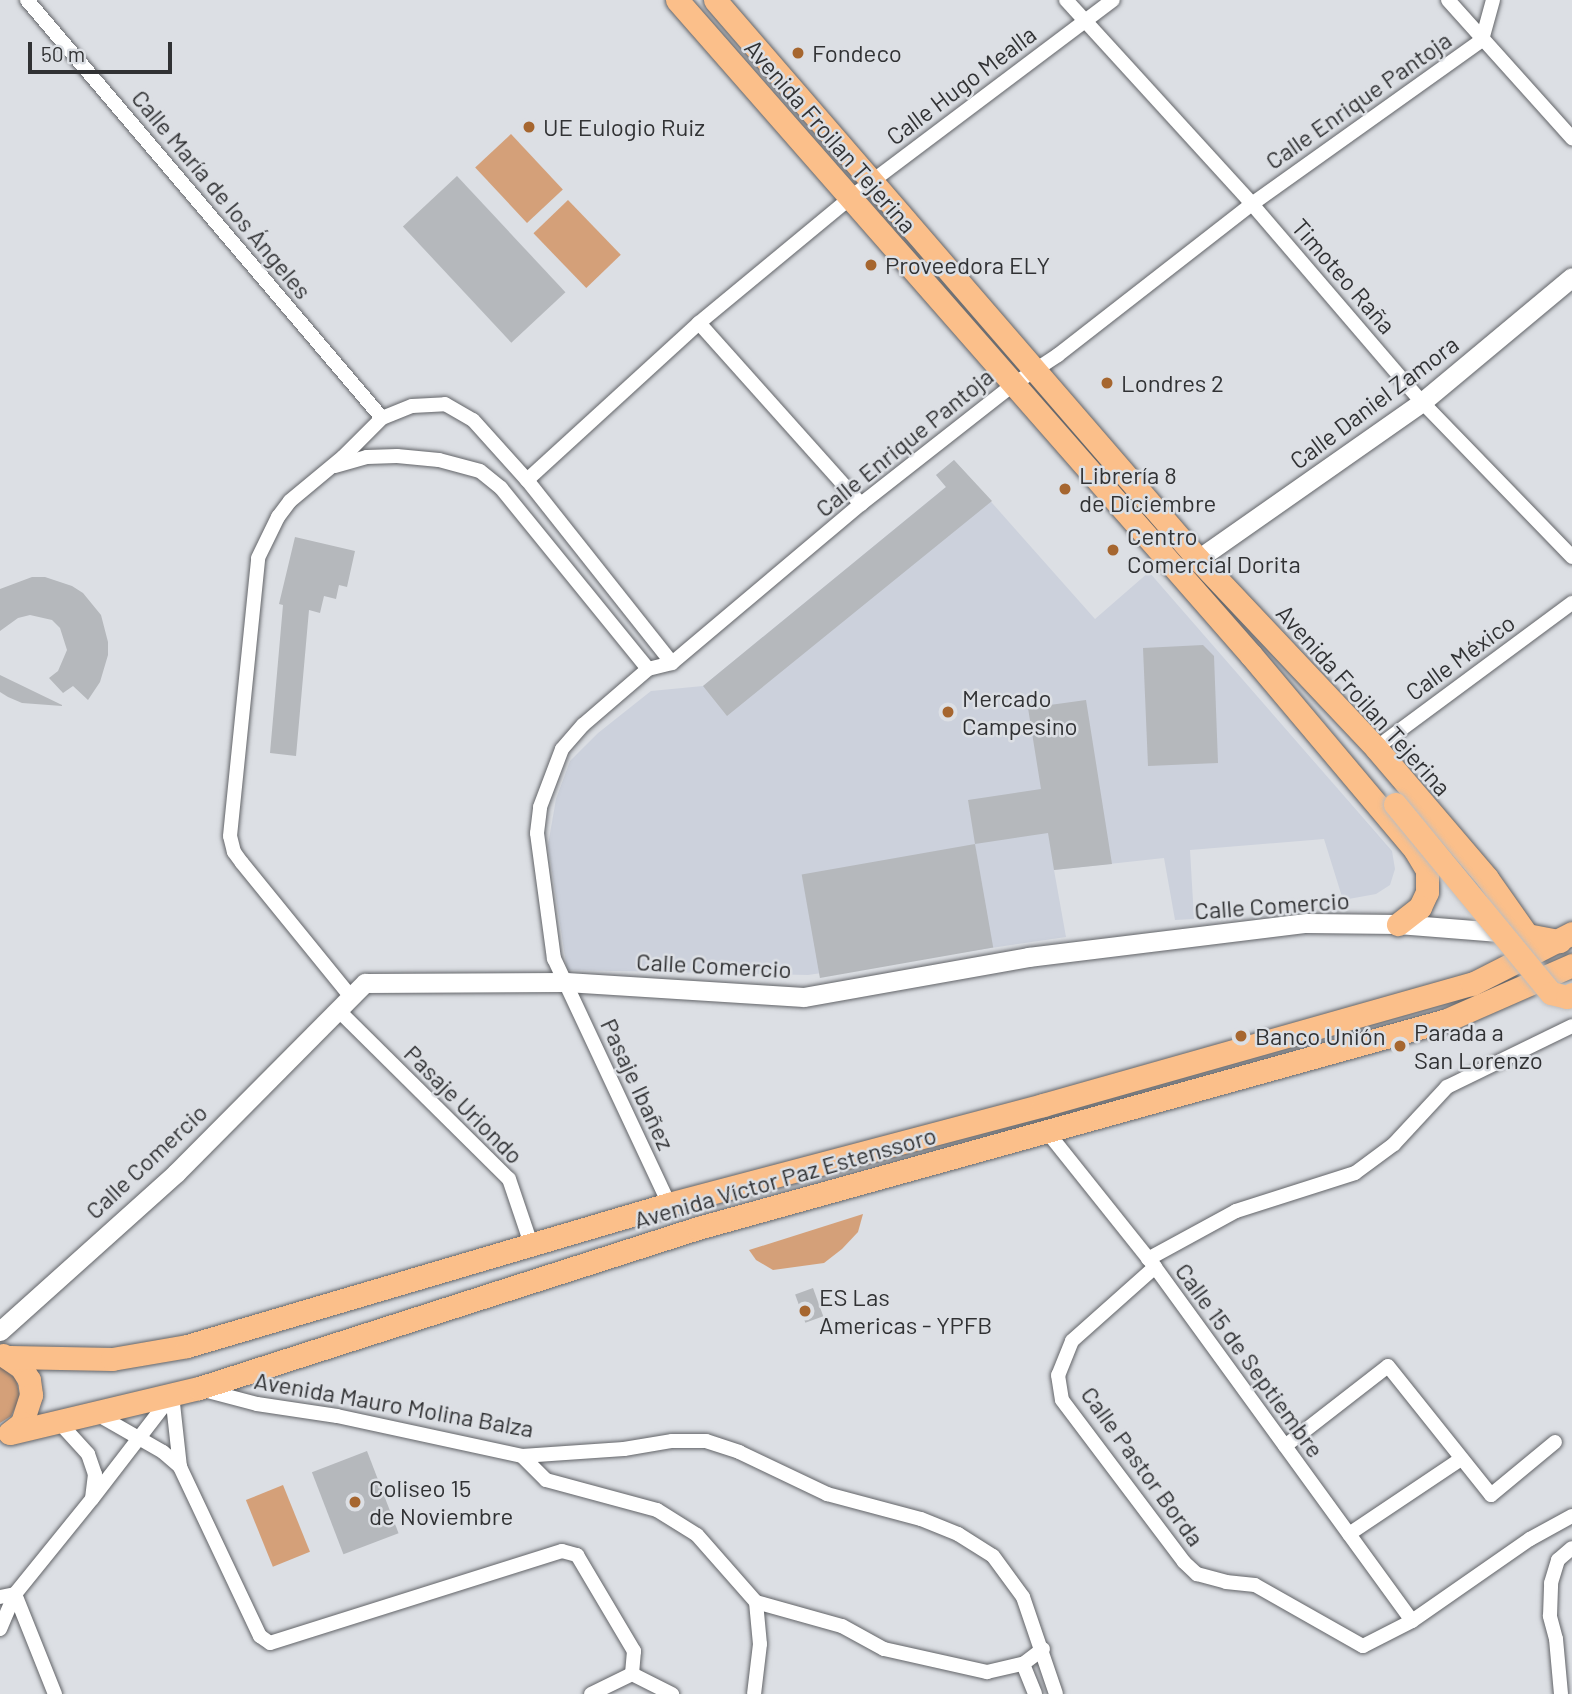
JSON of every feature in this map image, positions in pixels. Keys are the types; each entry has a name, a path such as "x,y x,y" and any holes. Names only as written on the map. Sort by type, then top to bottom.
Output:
{"main road":[{"name":"Avenida Froilan Tejerina","path":"678,0 1251,655 1415,850 1427,870 1427,891 1420,907 1398,924"},
{"name":"Avenida Froilan Tejerina","path":"715,0 1199,559 1376,748 1487,878 1527,935"},
{"path":"1251,655 1281,670 1551,993 1567,997 1572,994"},
{"name":"Calle Comercio","path":"1527,935 1565,937"},
{"name":"Avenida Víctor Paz Estenssoro","path":"5,1355 112,1359 187,1346 533,1247 669,1205 1043,1105 1472,984 1565,937"},
{"name":"Avenida Víctor Paz Estenssoro","path":"5,1435 57,1420 199,1388 698,1228 1045,1129 1447,1020 1572,965"},
{"path":"5,1355 21,1367 29,1380 32,1395 22,1423 5,1435"}],"street":[{"name":"Calle María de los Ángeles","path":"27,0 382,418"},
{"name":"Timoteo Raña","path":"1066,0 1252,204 1422,402 1572,557"},
{"name":"Calle Hugo Mealla","path":"527,480 699,323 850,198 1113,0"},
{"path":"1448,0 1572,138"},
{"path":"1482,40 1493,0"},
{"name":"Calle Enrique Pantoja","path":"566,982 554,959 537,833 540,807 562,749 583,725 648,669 672,663 861,504 1014,384 1035,371 1252,204 1482,40"},
{"name":"Calle Daniel Zamora","path":"1199,559 1422,402 1572,276"},
{"path":"699,323 861,504"},
{"path":"382,418 412,406 445,404 473,420 527,480 672,663"},
{"name":"Pasaje Uriondo","path":"382,418 332,467 290,501 278,517 258,558 230,836 234,852 344,1003 509,1179 533,1247"},
{"path":"332,467 367,457 397,456 439,460 480,471 501,488 648,669"},
{"name":"Calle México","path":"1376,748 1572,603"},
{"name":"Calle Comercio","path":"0,1331 176,1173 365,983 566,982 754,996 804,997 1056,953 1306,923 1398,924 1527,935"},
{"name":"Pasaje Ibañez","path":"566,982 669,1205"},
{"path":"1152,1263 1236,1211 1355,1174 1394,1144 1447,1087 1572,1026"},
{"name":"Calle 15 de Septiembre","path":"1045,1129 1152,1263 1412,1621"},
{"name":"Calle Pastor Borda","path":"1152,1263 1072,1341 1058,1375 1062,1400 1184,1562 1197,1574 1226,1582 1255,1585 1363,1646 1412,1621"},
{"path":"1285,1446 1388,1366 1491,1495 1555,1442"},
{"name":"Avenida Mauro Molina Balza","path":"199,1388 257,1404 337,1416 522,1456 624,1449 672,1441 706,1441 739,1452 827,1494 921,1519 958,1534 993,1556 1023,1597 1043,1649 1056,1694"},
{"path":"0,1629 15,1594 172,1395"},
{"path":"172,1395 180,1467 260,1636 270,1643 562,1551 577,1555 634,1650 632,1674"},
{"path":"92,1412 140,1438 180,1467"},
{"path":"57,1420 88,1454 95,1474 92,1499"},
{"path":"522,1456 546,1480 657,1510 697,1535 756,1602 842,1626 884,1649 987,1672 1023,1664 1043,1649"},
{"path":"1349,1534 1461,1459"},
{"path":"1412,1621 1530,1539 1572,1517"},
{"path":"1561,1694 1556,1639 1550,1616 1551,1583 1558,1560 1572,1548"},
{"path":"0,1597 15,1594"},
{"path":"15,1594 55,1694"},
{"path":"754,1694 760,1644 756,1602"},
{"path":"1023,1664 1035,1694"},
{"path":"591,1694 632,1674"},
{"path":"632,1674 672,1694"}],"shaded area":[{"path":"511,134 563,190 527,223 475,167"},
{"path":"568,200 621,255 586,288 533,233"},
{"name":"Mercado Campesino","path":"954,460 1095,619 1149,572 1392,851 1395,869 1390,885 1376,894 1343,900 1324,839 1190,850 1194,919 1175,920 1164,858 1054,870 1066,937 808,975 567,970 548,845 556,799 570,761 598,733 651,691 703,686 946,487 936,475"},
{"path":"863,1214 858,1232 824,1263 773,1270 756,1260 749,1250"},
{"path":"0,1366 16,1379 20,1398 11,1416 0,1423"},
{"path":"283,1485 310,1552 273,1567 246,1500"}],"building":[{"path":"457,176 565,292 511,343 403,226"},
{"path":"954,460 992,501 727,716 703,686 946,487 936,475"},
{"path":"295,537 355,551 347,587 339,585 336,599 324,596 320,613 309,610 296,756 270,753 283,605 279,604"},
{"path":"32,577 45,577 72,586 83,593 101,615 108,642 108,655 100,682 88,700 73,686 63,693 49,678 58,671 67,650 60,628 52,620 30,615 18,618 0,631 0,589"},
{"path":"1203,645 1214,656 1218,763 1148,766 1143,648"},
{"path":"0,675 62,706 22,703 8,697 0,692"},
{"path":"1086,700 1112,864 1054,870 1048,833 975,844 968,800 1041,789 1028,708"},
{"path":"975,844 993,947 820,978 802,875"},
{"path":"813,1288 823,1316 805,1323 795,1294"},
{"name":"Coliseo 15 de Noviembre","path":"367,1451 399,1533 343,1554 312,1472"}],"place":[{"name":"Fondeco","path":"798,53"},
{"name":"UE Eulogio Ruiz","path":"529,127"},
{"name":"Proveedora ELY","path":"871,265"},
{"name":"Londres 2","path":"1107,383"},
{"name":"Librería 8 de Diciembre","path":"1065,489"},
{"name":"Centro Comercial Dorita","path":"1113,550"},
{"name":"Mercado Campesino","path":"948,712"},
{"name":"Banco Unión","path":"1241,1036"},
{"name":"Parada a San Lorenzo","path":"1400,1046"},
{"name":"ES Las Americas - YPFB","path":"805,1311"},
{"name":"Coliseo 15 de Noviembre","path":"355,1502"}]}
